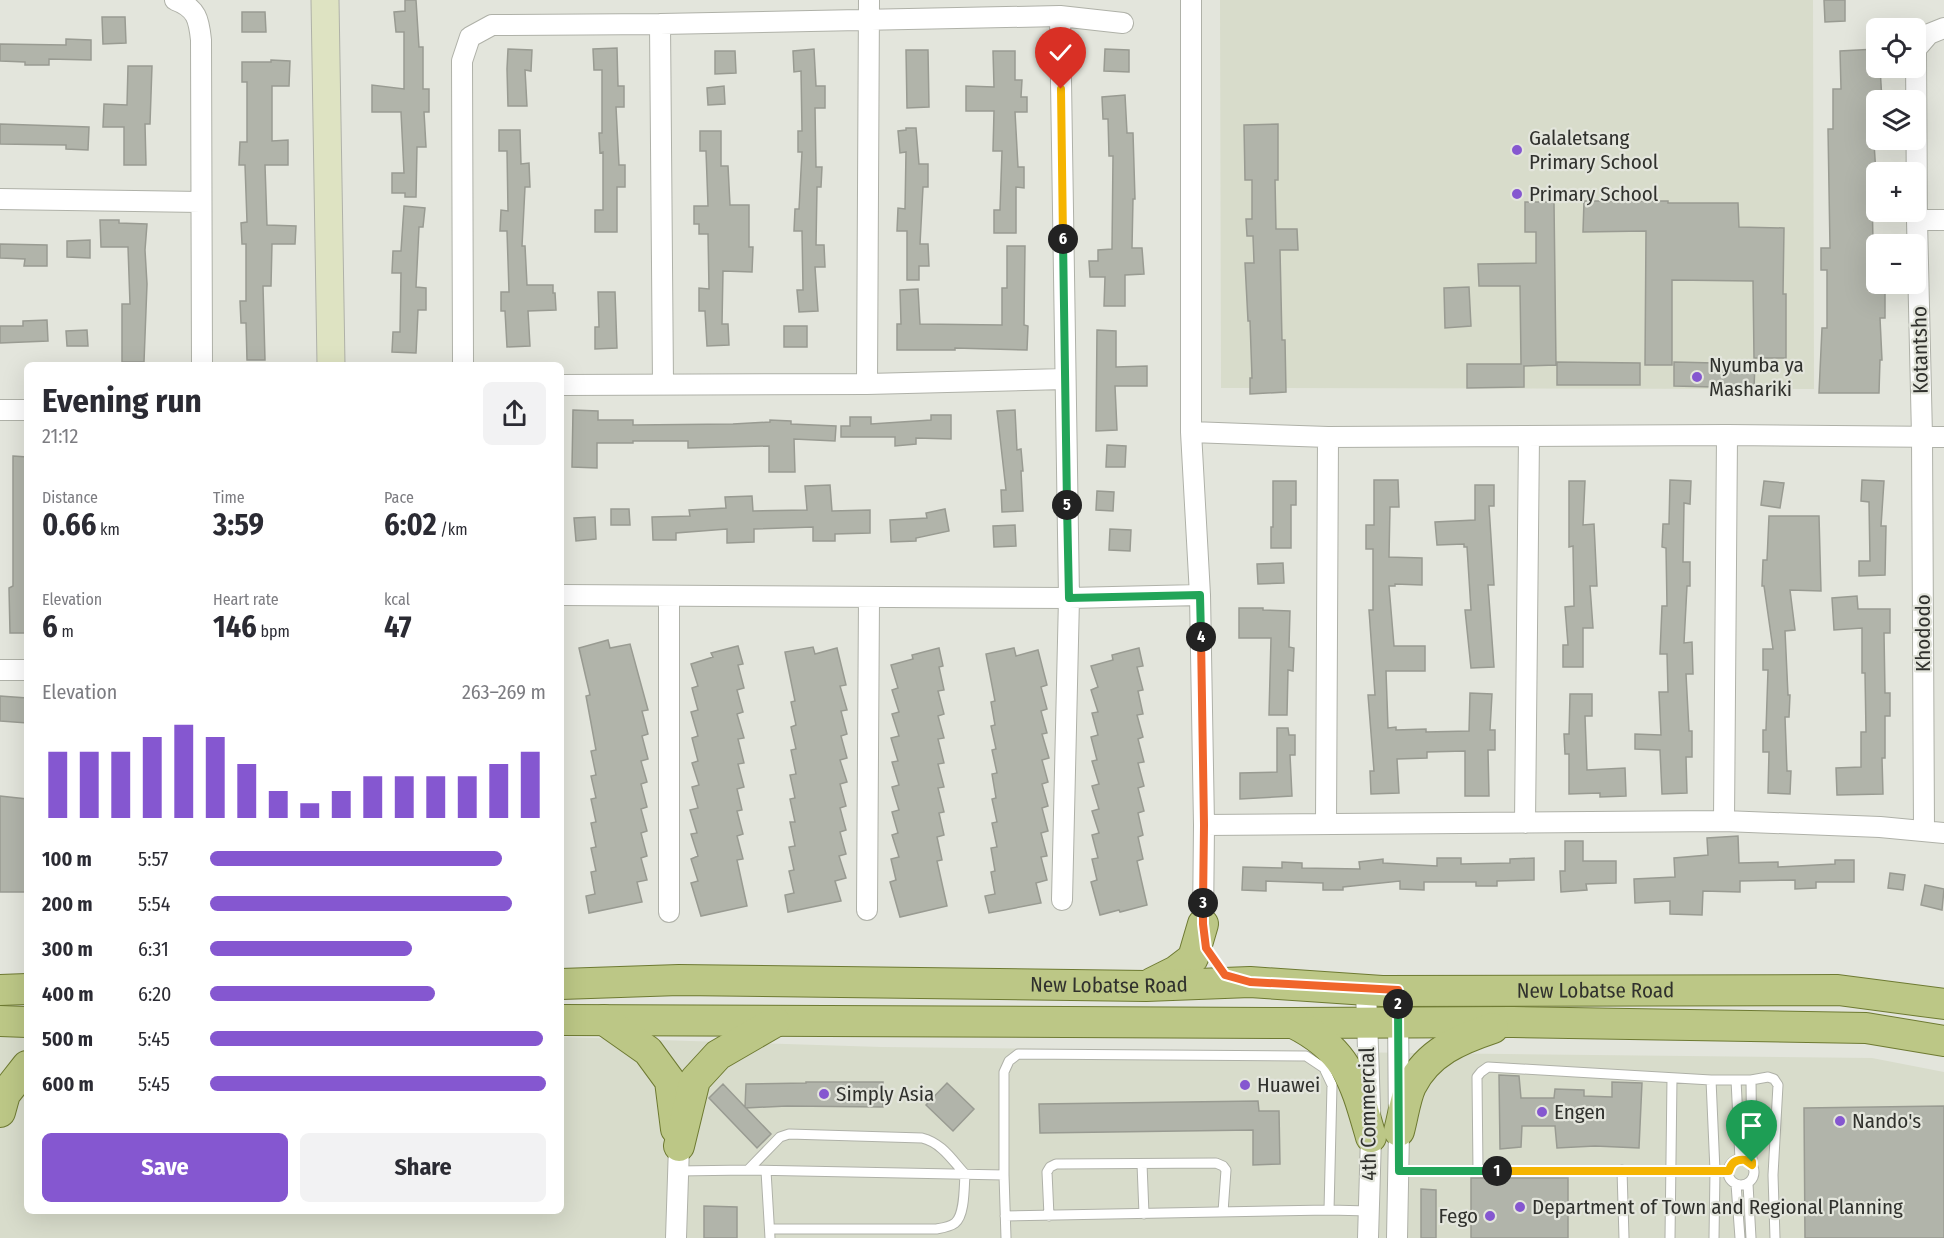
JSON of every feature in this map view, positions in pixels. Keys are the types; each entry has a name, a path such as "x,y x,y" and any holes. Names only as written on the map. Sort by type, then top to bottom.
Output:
{"main road":[{"path":"1203,924 1206,948 1225,975 1250,982"},
{"path":"1146,986 1176,971 1193,958 1203,924"},
{"name":"New Lobatse Road","path":"564,984 678,980 1146,986 1250,982 1366,990 1838,990 1944,1004"},
{"path":"0,990 24,989"},
{"name":"New Lobatse Road","path":"564,1020 1513,1022 1866,1028 1944,1041"},
{"path":"604,1020 648,1051 670,1081 678,1159"},
{"path":"678,1159 695,1080 718,1055 777,1020"},
{"path":"0,1021 24,1022"},
{"path":"1385,1134 1423,1066 1451,1044 1513,1022"},
{"path":"1293,1023 1312,1033 1329,1046 1345,1065 1385,1134"},
{"path":"0,1112 5,1094 24,1070"}],"street":[{"path":"175,0 193,10 199,22 201,40 202,362"},
{"path":"325,0 331,362"},
{"path":"1191,0 1191,432 1200,595 1204,825 1203,924"},
{"path":"867,384 869,10"},
{"path":"463,362 462,61 470,37 492,25 660,24 869,10 1060,16 1123,23"},
{"path":"1060,16 1069,598 1062,900"},
{"path":"660,24 663,384"},
{"name":"Kotantsho","path":"1917,162 1916,49 1929,34 1944,28"},
{"path":"0,199 201,202"},
{"path":"1926,220 1944,220"},
{"name":"Kotantsho","path":"1917,222 1922,436"},
{"path":"564,385 867,384 1065,379"},
{"path":"0,410 24,410"},
{"path":"1191,432 1328,437 1726,435 1944,437"},
{"path":"1724,821 1726,435"},
{"path":"1525,822 1529,436"},
{"name":"Khododo","path":"1922,436 1924,831"},
{"path":"1326,824 1328,437"},
{"path":"564,595 1069,598 1200,595"},
{"path":"669,596 669,912"},
{"path":"867,910 869,598"},
{"path":"0,670 24,670"},
{"path":"1204,825 1724,821 1880,827 1944,833"},
{"name":"4th Commercial","path":"1366,990 1366,1022 1385,1134 1399,1171 1397,1238"},
{"name":"4th Commercial","path":"1368,1238 1369,1211 1385,1134 1399,1021 1398,990"},
{"path":"676,1238 678,1159"}],"lane":[{"path":"1006,1238 1004,1072 1008,1061 1018,1054 1306,1056 1324,1068 1332,1085 1329,1210"},
{"path":"1478,1171 1478,1077 1488,1067 1711,1080 1751,1080 1768,1077 1774,1079 1778,1084 1773,1174 1774,1238"},
{"path":"1670,1238 1672,1078"},
{"path":"1711,1080 1715,1171 1714,1238"},
{"path":"1736,1080 1740,1160"},
{"path":"1751,1080 1753,1169 1748,1184 1751,1238"},
{"path":"748,1170 780,1137 789,1134 932,1140 965,1174 962,1215 956,1222 936,1229 770,1233 766,1171"},
{"path":"678,1159 766,1171 1004,1175"},
{"path":"1748,1184 1736,1184 1730,1179 1729,1171 1732,1163 1745,1160 1753,1169 1773,1174"},
{"path":"1049,1216 1047,1172 1056,1164 1216,1163 1226,1170 1223,1212"},
{"path":"1142,1164 1144,1214"},
{"path":"1622,1170 1624,1238"},
{"path":"1399,1171 1729,1171"},
{"path":"1736,1184 1740,1238"},
{"path":"1005,1216 1369,1211"}],"shaded area":[{"name":"Primary School","path":"1220,0 1813,0 1814,389 1221,388"},
{"path":"0,1020 24,1021 24,1214 564,1214 564,1037 882,1047 1872,1058 1944,1072 1944,1238 0,1238"}],"building":[{"path":"405,0 416,0 419,47 423,47 423,89 429,89 429,112 424,112 426,147 417,147 416,197 405,197 405,193 392,193 392,173 404,173 401,112 372,112 372,85 404,89 404,32 396,32 394,12 405,11"},
{"path":"1824,0 1845,0 1845,21 1825,22"},
{"path":"242,12 265,12 266,32 242,32"},
{"path":"102,17 125,17 126,43 103,44"},
{"path":"66,39 91,40 91,60 49,59 49,65 25,65 25,62 0,61 0,44 66,45"},
{"path":"617,48 618,86 624,86 624,107 616,107 619,165 625,165 625,187 617,187 617,232 595,232 595,210 603,210 603,152 600,153 599,133 602,133 602,70 594,70 593,49"},
{"path":"508,49 532,50 531,71 525,70 527,106 508,106"},
{"path":"814,49 816,86 825,86 825,108 815,108 816,167 822,167 821,187 817,187 816,245 824,245 825,267 815,267 818,311 799,312 797,290 803,290 802,231 794,231 795,209 799,209 802,152 798,152 798,131 802,131 801,71 794,72 793,51"},
{"path":"1105,49 1129,50 1129,72 1104,71"},
{"path":"906,50 928,50 929,107 907,108"},
{"path":"1866,50 1866,78 1881,78 1881,90 1866,90 1866,150 1874,150 1875,162 1866,162 1866,222 1873,222 1873,234 1866,234 1866,294 1885,294 1885,318 1880,318 1882,360 1880,360 1879,393 1819,393 1822,328 1827,328 1827,270 1821,270 1821,248 1830,248 1828,129 1833,129 1833,89 1841,89 1840,51"},
{"path":"715,51 735,51 736,73 715,74"},
{"path":"993,51 1015,51 1015,80 1022,80 1021,97 1027,97 1027,112 1015,112 1018,167 1024,167 1024,188 1016,187 1016,233 994,233 994,210 1000,210 1002,151 993,151 994,111 966,111 966,86 994,87"},
{"path":"271,60 290,61 289,86 272,86 272,141 288,140 288,165 265,165 267,225 296,226 295,244 272,244 271,286 263,286 265,360 247,360 246,323 241,323 240,301 246,301 246,244 242,244 241,223 247,222 245,165 239,165 240,142 247,142 247,82 242,82 242,62 271,62"},
{"path":"128,66 152,66 150,124 145,124 146,165 124,165 124,127 103,127 104,104 127,105"},
{"path":"724,86 725,104 708,105 707,88"},
{"path":"1125,95 1127,133 1133,133 1135,199 1133,199 1132,248 1142,248 1144,274 1125,275 1125,306 1104,306 1105,277 1090,277 1089,261 1098,261 1098,250 1112,249 1113,156 1109,156 1108,119 1103,119 1102,97"},
{"path":"0,124 89,127 88,150 66,149 66,145 0,144"},
{"path":"1278,124 1278,180 1275,180 1276,229 1297,229 1298,250 1280,250 1282,340 1285,340 1286,392 1250,394 1250,378 1252,378 1250,321 1248,321 1245,263 1254,263 1253,236 1247,236 1246,219 1252,219 1252,180 1245,180 1244,125"},
{"path":"906,128 916,128 919,164 928,164 928,187 923,187 920,244 928,244 929,266 919,266 919,280 907,280 907,231 897,231 898,208 905,209 906,152 900,153 898,131 906,130"},
{"path":"499,130 520,130 521,164 529,163 530,187 525,187 522,246 525,246 527,285 553,285 553,293 555,293 556,310 528,311 530,346 507,347 505,311 501,311 501,292 509,292 507,231 500,231 501,210 508,211 507,151 499,151"},
{"path":"700,131 721,131 721,166 728,166 730,205 749,205 749,247 753,247 752,272 723,271 722,324 728,324 729,345 707,346 705,311 699,311 699,288 709,289 708,234 699,234 699,224 694,224 694,206 708,206 706,151 700,151"},
{"path":"1584,201 1738,203 1739,227 1784,228 1783,294 1786,294 1786,358 1754,358 1753,281 1672,280 1672,365 1645,365 1646,231 1583,232"},
{"path":"1525,202 1554,202 1556,365 1524,366 1524,387 1467,388 1467,364 1521,364 1520,286 1479,286 1478,264 1536,263 1536,232 1525,232"},
{"path":"404,206 425,208 423,227 419,227 416,287 426,288 426,310 418,310 416,353 392,352 393,332 400,332 401,273 392,273 393,251 401,251"},
{"path":"100,220 147,224 144,362 122,362 122,304 130,304 128,247 101,247"},
{"path":"90,240 90,258 67,257 67,241"},
{"path":"0,244 47,245 47,266 24,266 25,259 0,258"},
{"path":"1007,246 1025,246 1024,325 1028,326 1027,350 955,348 955,350 897,350 897,324 901,324 900,290 918,289 920,324 1002,325 1002,288 1007,288"},
{"path":"1469,287 1471,326 1445,328 1444,288"},
{"path":"598,292 615,292 617,348 595,349 595,327 599,327"},
{"path":"47,320 48,341 0,343 0,326 23,326 23,321"},
{"path":"784,326 807,326 807,347 784,347"},
{"path":"87,330 88,346 67,346 66,331"},
{"path":"1097,330 1116,331 1116,367 1147,366 1147,386 1115,386 1117,430 1096,431"},
{"path":"1557,362 1640,363 1640,385 1557,385"},
{"path":"1674,362 1755,364 1754,388 1674,386"},
{"path":"573,410 598,411 598,420 633,420 633,425 733,424 770,422 770,420 791,421 791,424 836,426 835,441 794,439 795,472 769,472 769,446 688,448 688,441 597,443 597,468 572,467"},
{"path":"1015,410 1017,450 1021,449 1023,471 1021,471 1023,511 1002,512 1001,490 1006,490 997,411"},
{"path":"931,415 951,415 951,439 916,438 916,444 895,446 895,437 841,437 841,426 850,426 850,417 871,417 871,424 931,420"},
{"path":"1107,445 1126,446 1125,467 1106,467"},
{"path":"13,456 24,457 24,633 10,633 9,588 13,586"},
{"path":"1374,480 1398,480 1399,507 1390,507 1389,557 1422,558 1422,585 1395,584 1395,586 1389,586 1394,646 1425,646 1425,671 1386,671 1388,728 1426,729 1426,732 1469,731 1470,693 1492,694 1490,730 1495,730 1495,750 1488,750 1489,796 1465,796 1465,751 1427,752 1427,758 1397,759 1399,793 1371,794 1370,771 1374,771 1368,695 1375,695 1369,610 1373,610 1373,549 1366,549 1366,525 1374,525"},
{"path":"1670,480 1691,481 1690,504 1684,503 1683,562 1690,562 1684,643 1692,642 1693,674 1686,674 1689,731 1692,731 1692,757 1686,757 1687,793 1662,794 1660,750 1635,749 1635,734 1661,735 1659,692 1668,692 1667,654 1660,654 1662,606 1667,606 1666,548 1662,547 1663,524 1669,524"},
{"path":"1862,480 1884,481 1881,526 1886,526 1885,575 1859,576 1859,561 1870,561 1869,502 1861,501"},
{"path":"1273,481 1296,481 1296,505 1291,505 1291,548 1271,548"},
{"path":"1569,481 1585,481 1583,525 1594,524 1597,586 1590,586 1593,628 1583,628 1583,667 1563,667 1563,645 1568,645 1565,607 1574,606 1573,546 1569,547"},
{"path":"1764,481 1784,483 1780,508 1761,505"},
{"path":"830,485 832,511 870,510 870,533 835,534 835,541 813,541 813,527 754,529 754,542 727,543 727,529 676,533 676,540 653,540 652,517 690,516 689,510 726,508 725,497 752,496 753,511 807,510 805,486"},
{"path":"1475,485 1494,485 1494,506 1489,506 1494,585 1488,585 1494,667 1471,668 1465,610 1471,610 1467,547 1464,547 1464,544 1437,545 1435,522 1475,520"},
{"path":"1097,491 1114,492 1113,511 1096,510"},
{"path":"611,509 629,509 630,525 611,525"},
{"path":"945,509 949,531 916,538 916,541 891,542 890,520 927,518 926,513"},
{"path":"1769,516 1819,516 1821,591 1790,590 1795,630 1785,631 1788,695 1790,695 1789,717 1785,717 1787,771 1791,771 1790,794 1768,793 1769,752 1763,752 1768,670 1763,670 1763,649 1773,649 1764,586 1762,586 1763,560 1767,560"},
{"path":"595,517 596,539 576,541 574,518"},
{"path":"1015,525 1016,546 994,547 993,526"},
{"path":"1110,529 1131,530 1130,551 1109,550"},
{"path":"1283,563 1284,583 1258,584 1257,564"},
{"path":"1857,596 1858,609 1890,609 1890,633 1884,633 1885,693 1890,693 1890,716 1885,716 1885,758 1882,758 1883,794 1837,795 1836,768 1861,767 1861,732 1866,732 1865,673 1862,673 1862,628 1834,630 1832,598"},
{"path":"1239,608 1290,611 1289,647 1294,648 1293,671 1288,670 1287,715 1269,715 1271,638 1239,638"},
{"path":"608,640 610,648 630,644 648,710 642,711 648,734 642,736 648,759 641,761 647,782 641,784 647,807 641,809 647,831 641,833 647,856 641,858 647,880 637,882 642,902 589,913 586,896 595,894 591,872 596,871 591,848 596,847 591,823 596,822 591,799 596,798 591,776 596,775 591,751 596,750 586,696 590,695 579,648"},
{"path":"738,646 743,664 738,665 744,688 737,690 743,712 737,714 744,738 738,739 744,763 738,764 744,787 737,789 742,810 737,811 743,834 737,836 743,859 737,860 747,906 701,916 691,883 698,881 691,859 698,856 691,834 697,833 690,810 698,808 692,787 699,785 692,763 698,761 692,738 698,736 691,712 698,710 692,688 698,686 691,664 713,657 711,653"},
{"path":"813,647 815,654 837,648 846,685 840,686 847,710 841,711 847,734 841,736 847,758 840,760 847,782 840,784 846,806 840,808 846,830 840,832 846,854 839,856 846,878 835,881 841,901 788,912 785,895 794,893 789,871 794,870 789,847 795,846 790,822 795,822 790,799 795,798 790,775 796,774 791,750 796,749 791,727 796,725 791,702 795,701 785,652"},
{"path":"939,648 943,666 939,667 944,690 938,691 944,714 938,716 944,738 938,739 944,763 938,764 944,787 938,788 944,812 939,813 944,835 937,837 942,860 937,861 947,906 900,917 890,882 896,880 891,859 899,857 892,835 898,833 892,812 899,810 892,787 899,785 892,762 898,761 891,738 899,736 892,714 899,712 892,690 898,688 891,665 913,659 912,655"},
{"path":"1014,648 1016,656 1038,650 1047,685 1041,687 1047,709 1041,711 1047,733 1042,734 1049,758 1042,760 1048,782 1042,784 1048,806 1042,808 1048,831 1041,833 1047,856 1041,857 1047,880 1036,883 1041,903 989,913 985,896 995,894 991,872 995,871 991,848 997,847 992,823 997,822 992,799 996,798 992,774 997,773 992,750 996,749 991,726 995,725 991,702 995,701 986,654"},
{"path":"1139,648 1143,666 1137,667 1143,690 1138,691 1143,714 1137,715 1143,737 1138,739 1144,762 1138,763 1144,786 1138,788 1144,811 1138,813 1143,835 1138,837 1143,859 1137,861 1147,905 1100,915 1091,882 1097,880 1092,859 1098,858 1092,835 1099,833 1092,811 1099,809 1092,786 1099,784 1092,761 1097,760 1091,737 1098,735 1092,713 1098,712 1091,690 1098,687 1091,666 1113,660 1112,655"},
{"path":"1570,694 1592,694 1592,716 1585,716 1587,770 1625,768 1626,796 1600,797 1600,793 1569,794 1569,754 1565,754 1564,734 1569,734"},
{"path":"0,696 24,698 24,723 0,721"},
{"path":"1277,728 1288,728 1289,735 1295,735 1295,755 1290,755 1292,796 1240,799 1240,773 1277,772"},
{"path":"0,796 24,799 24,892 0,892"},
{"path":"1738,836 1739,863 1778,862 1778,867 1835,864 1835,860 1854,860 1854,882 1816,882 1816,888 1795,889 1795,880 1740,881 1740,892 1703,891 1702,915 1670,914 1670,901 1635,903 1634,879 1675,877 1674,858 1708,855 1707,838"},
{"path":"1565,841 1583,841 1583,861 1616,861 1616,883 1586,884 1587,890 1561,892 1560,871 1565,871"},
{"path":"1437,858 1461,858 1461,864 1510,863 1510,859 1534,858 1534,880 1497,881 1497,886 1476,886 1476,882 1424,882 1424,890 1400,889 1400,881 1343,887 1343,890 1323,890 1323,883 1266,881 1266,891 1242,890 1243,867 1282,868 1282,862 1302,863 1302,868 1360,869 1359,862 1383,859 1383,863 1437,866"},
{"path":"1890,873 1905,875 1903,890 1888,888"},
{"path":"1925,885 1944,889 1942,910 1921,905"},
{"path":"1499,1075 1519,1076 1521,1098 1554,1098 1555,1089 1584,1090 1584,1096 1612,1097 1612,1082 1642,1083 1639,1148 1595,1146 1557,1148 1555,1126 1522,1126 1521,1147 1500,1149"},
{"path":"883,1082 883,1107 746,1108 771,1134 757,1148 709,1098 723,1084 745,1107 746,1084"},
{"path":"947,1083 974,1109 953,1131 926,1105"},
{"path":"1258,1101 1259,1111 1279,1111 1280,1164 1253,1165 1253,1130 1040,1133 1039,1104"},
{"path":"1944,1106 1944,1238 1805,1238 1804,1108"},
{"name":"Department of Town and Regional Planning","path":"1471,1178 1568,1178 1568,1238 1471,1238"},
{"path":"1421,1189 1436,1190 1436,1238 1421,1238"},
{"path":"704,1206 737,1207 737,1238 704,1238"}],"place":[{"name":"Galaletsang Primary School","path":"1517,150"},
{"name":"Primary School","path":"1517,194"},
{"name":"Nyumba ya Mashariki","path":"1697,377"},
{"name":"Huawei","path":"1245,1085"},
{"name":"Simply Asia","path":"824,1094"},
{"name":"Engen","path":"1542,1112"},
{"name":"Nando's","path":"1840,1121"},
{"name":"Department of Town and Regional Planning","path":"1520,1207"},
{"name":"Fego","path":"1490,1216"}],"route":[{"path":"1061,89 1069,598 1200,595 1204,825 1203,924 1206,948 1225,975 1250,982 1398,990 1399,1171 1729,1171 1732,1163 1736,1161 1745,1160 1752,1165 1752,1162"}]}
